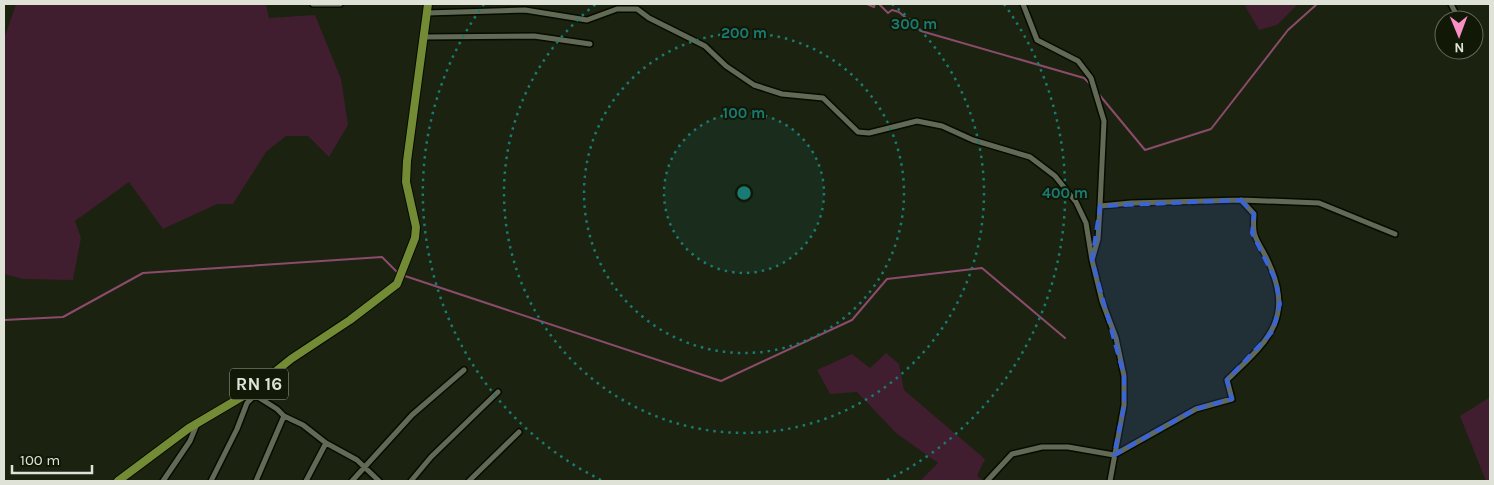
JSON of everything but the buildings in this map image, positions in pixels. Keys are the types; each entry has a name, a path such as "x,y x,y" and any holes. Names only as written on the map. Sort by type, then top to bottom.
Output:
{"main road":[{"name":"RN 16","path":"118,481 198,421 252,393 290,359 350,320 397,284 404,268 416,227 406,182 428,4"}],"street":[{"path":"313,4 340,4"},
{"path":"1022,4 1037,40 1078,61 1091,78 1104,122 1098,239 1092,260"},
{"path":"426,13 525,10 587,20 617,9 637,9 649,18 705,46 726,66 754,85 782,94 823,98 858,132 870,133 917,121 942,126 973,140 1030,157 1054,176 1076,202 1086,223 1092,260 1102,301 1116,338 1124,376 1124,405 1110,481"},
{"path":"423,37 534,36 590,44"},
{"path":"1100,206 1242,200 1319,203 1395,234"},
{"path":"987,481 1012,454 1042,447 1083,448 1114,455 1196,409 1232,399 1227,380 1273,331 1280,304 1276,282 1252,233 1254,214 1242,200"},
{"path":"352,481 412,415 464,370"},
{"path":"410,481 431,457 498,392"},
{"path":"211,481 237,429 252,393 278,409 284,416 302,425 326,443 366,467 379,481"},
{"path":"256,481 284,416"},
{"path":"163,481 190,441 198,421"},
{"path":"469,481 519,432"},
{"path":"306,481 326,443"}],"highlighted area":[{"path":"1241,200 1254,214 1252,233 1276,281 1280,304 1273,331 1227,380 1232,399 1196,409 1114,455 1124,405 1124,376 1092,260 1100,206"}],"shaded area":[{"path":"16,4 266,4 269,18 315,15 341,79 348,125 329,157 308,136 286,136 266,152 233,204 217,204 163,229 129,182 75,221 81,238 73,280 23,279 4,274 4,39"},
{"path":"1248,4 1298,4 1277,25 1259,30 1245,6"},
{"path":"886,353 899,364 904,390 985,459 977,476 984,481 920,481 938,463 896,433 857,392 830,394 817,370 852,354 870,368"},
{"path":"1490,397 1490,481 1486,481 1460,416"}],"waterway":[{"path":"867,4 874,7 875,4"},
{"path":"879,4 888,13 892,10 899,12 921,31 1084,78 1091,85"},
{"path":"1097,92 1145,150 1211,129 1288,30 1317,4"},
{"path":"4,320 63,317 143,273 382,257 398,273"},
{"path":"402,275 721,381 852,320 887,279 982,268 1065,338"}]}
